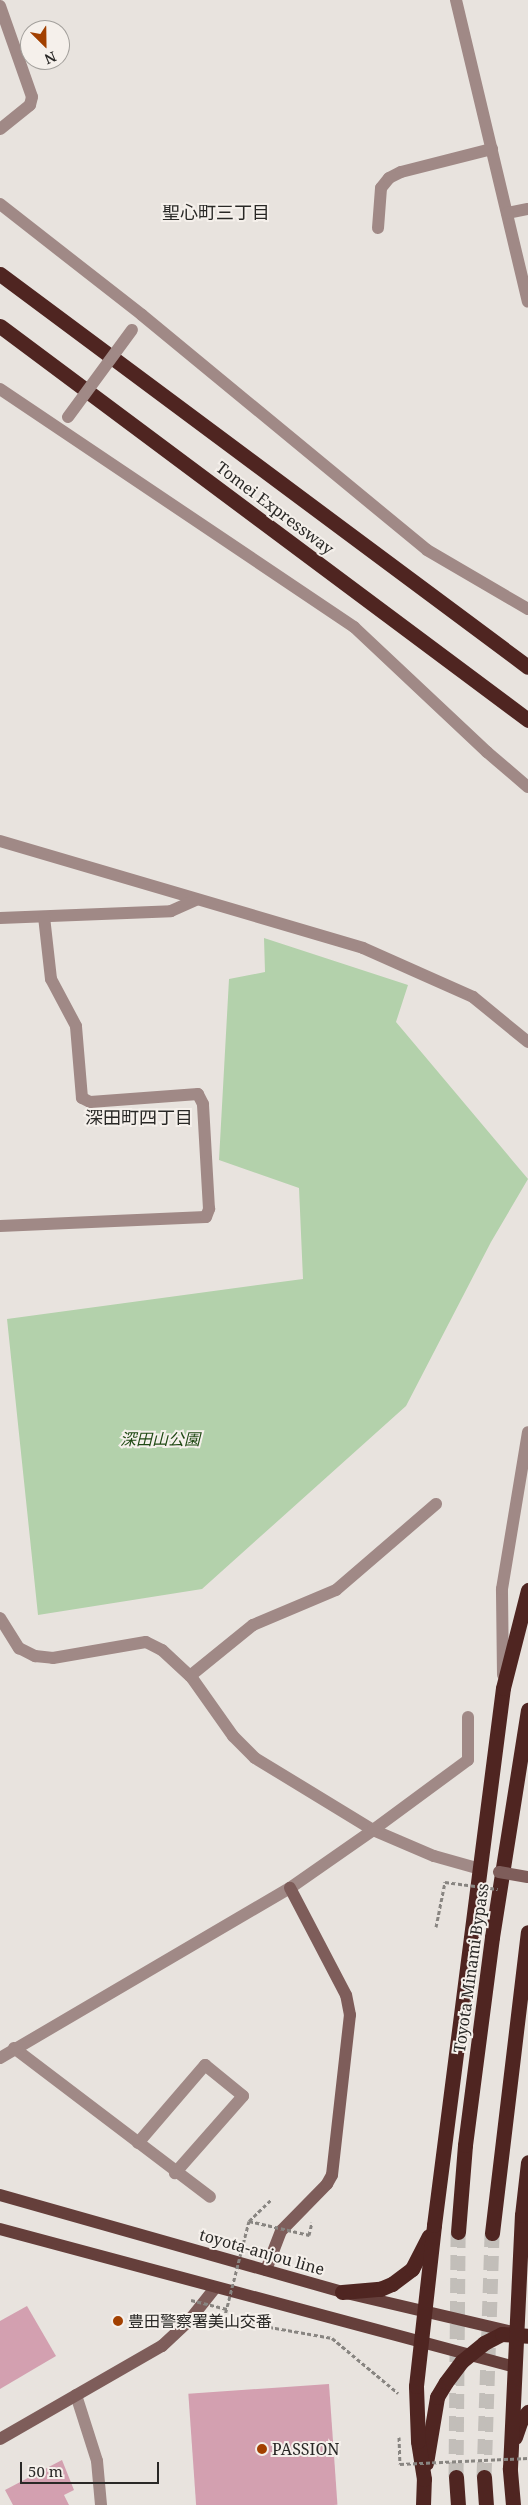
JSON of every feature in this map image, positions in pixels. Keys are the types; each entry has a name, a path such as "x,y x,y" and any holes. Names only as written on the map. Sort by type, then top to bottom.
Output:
{"highway":[{"name":"Tomei Expressway","path":"0,274 528,667"},
{"name":"Tomei Expressway","path":"0,326 528,720"},
{"path":"424,2479 418,2441 416,2386 423,2344 434,2225 503,1688 528,1590"},
{"name":"Toyota Minami Bypass","path":"458,2232 466,2145 491,1946 528,1710"},
{"path":"492,2233 528,1932"},
{"path":"514,2505 510,2468 522,2369 522,2215 528,2162"},
{"path":"522,2215 528,2254"},
{"path":"342,2292 380,2289 404,2276 419,2258 434,2225"},
{"path":"423,2505 424,2479 437,2396 469,2355 502,2334 522,2335"},
{"path":"510,2468 516,2432 528,2412"},
{"path":"456,2477 458,2505"},
{"path":"484,2477 486,2505"}],"main road":[{"name":"toyota-anjou line","path":"0,2195 342,2292 425,2314 522,2335"},
{"path":"0,2229 214,2288 522,2369"}],"street":[{"path":"456,0 528,302"},
{"path":"0,6 32,97 30,104 0,129"},
{"path":"378,228 381,188 389,178 401,172 492,149"},
{"path":"0,204 142,315 427,550 528,609"},
{"path":"507,213 528,209"},
{"path":"58,430 142,315"},
{"path":"0,389 58,430 354,627 486,752 528,787"},
{"path":"0,841 363,948 473,997 528,1042"},
{"path":"0,918 44,918 172,910 196,900"},
{"path":"0,1226 206,1217 209,1209 203,1104 198,1094 90,1102 82,1098 76,1026 50,979 44,918"},
{"path":"503,1688 502,1589 528,1432"},
{"path":"190,1676 253,1625 336,1590 436,1504"},
{"path":"0,1618 10,1638 19,1648 35,1656 54,1658 146,1642 168,1655 190,1676 233,1736 254,1758 373,1830 434,1856 480,1869 528,1877"},
{"path":"0,2058 14,2048 290,1888 373,1830 468,1760 468,1717"},
{"path":"266,2270 281,2231 327,2184 332,2175 350,2015 346,1995 290,1888"},
{"path":"14,2048 175,2173 210,2197"},
{"path":"138,2143 205,2065 243,2096 175,2173"},
{"path":"0,2439 162,2346 188,2322 214,2288"},
{"path":"76,2395 97,2461 102,2505"}],"path":[{"path":"436,1927 445,1882 500,1890"},
{"path":"272,2199 249,2220 224,2319 332,2338 398,2390"},
{"path":"249,2220 309,2235 314,2216"},
{"path":"191,2300 226,2308"},
{"path":"400,2464 528,2458"}],"green space":[{"name":"深田山公園","path":"264,938 408,985 396,1022 528,1179 491,1242 406,1406 202,1589 38,1615 7,1319 303,1279 299,1188 219,1160 229,979 265,972"}],"building":[{"path":"27,2306 56,2356 0,2389 0,2321"},
{"name":"PASSION","path":"329,2384 337,2505 196,2505 188,2394"},
{"path":"62,2460 74,2490 64,2495 69,2505 13,2505 5,2490"}],"tunnel":[{"path":"456,2477 458,2232"},
{"path":"484,2477 492,2233"}],"place":[{"name":"豊田警察署美山交番","path":"118,2321"},
{"name":"PASSION","path":"262,2449"}],"district":[{"name":"聖心町三丁目","path":"216,212"},
{"name":"深田町四丁目","path":"139,1117"}]}
